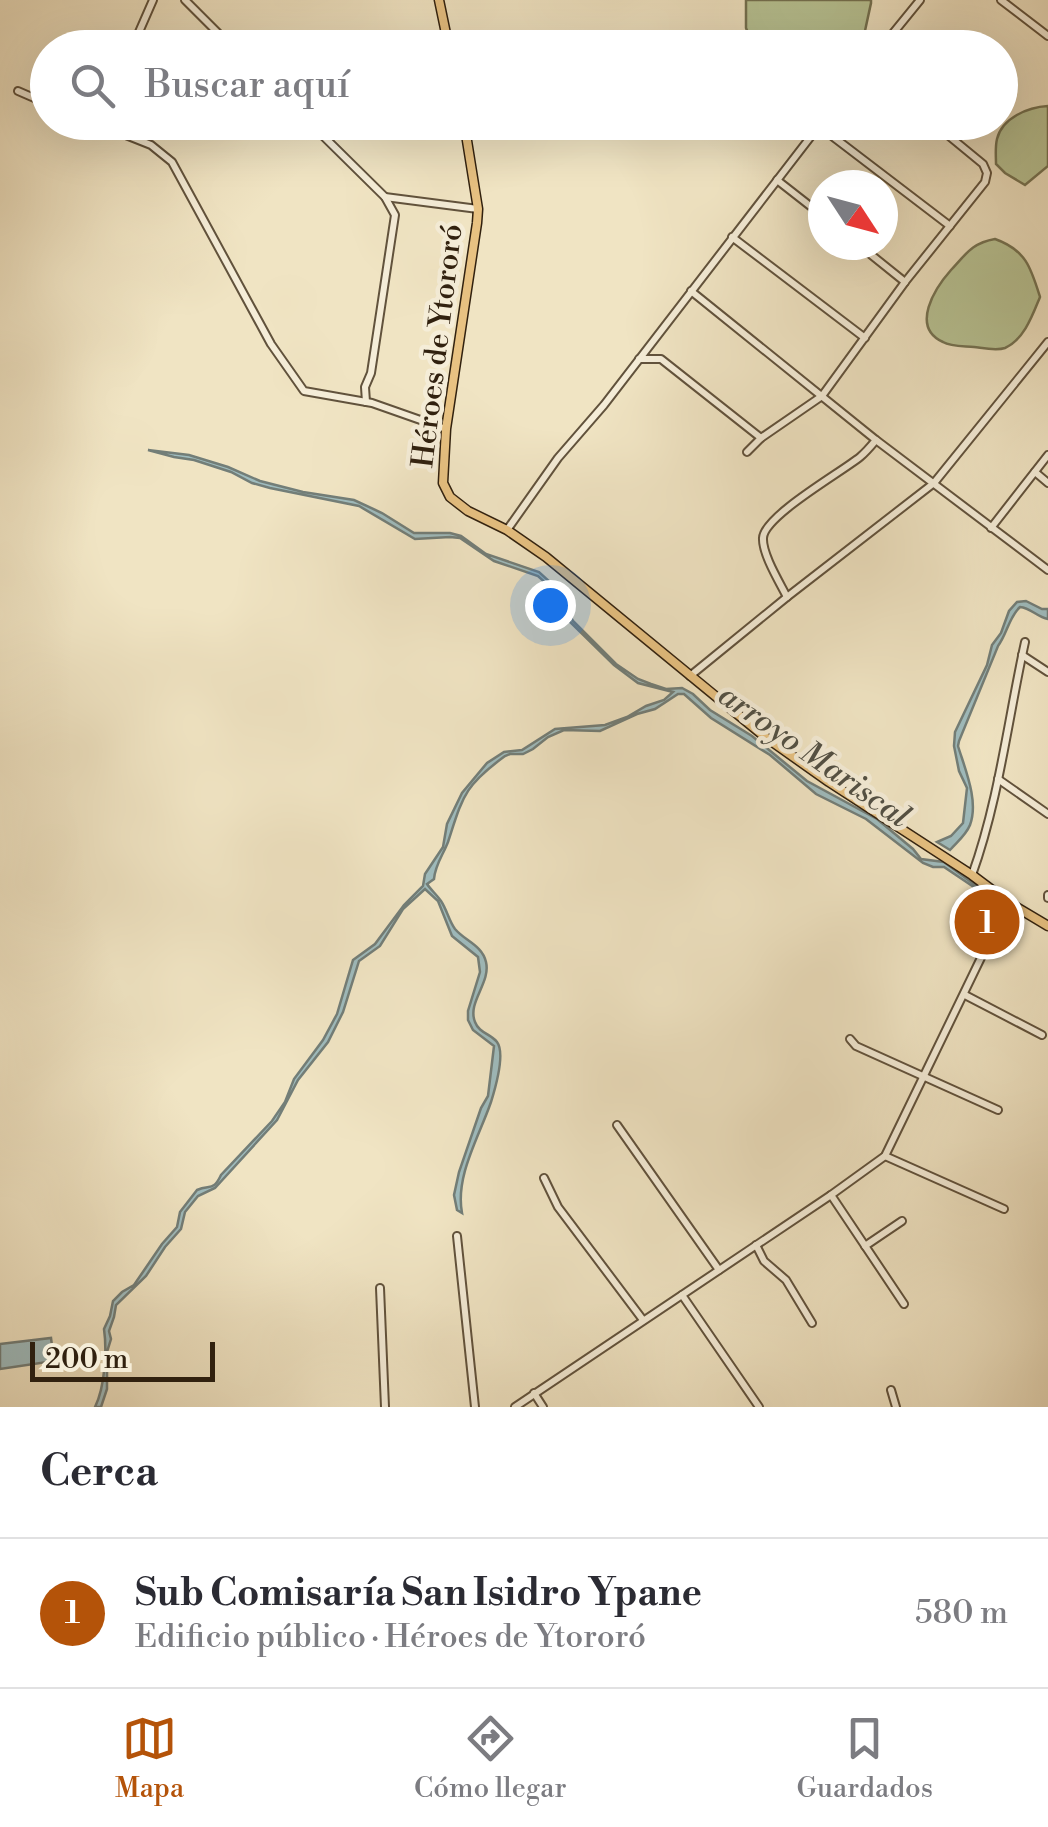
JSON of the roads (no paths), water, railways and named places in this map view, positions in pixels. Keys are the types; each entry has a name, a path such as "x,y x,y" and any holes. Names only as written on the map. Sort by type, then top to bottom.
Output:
{"main road":[{"path":"440,0 446,30"},
{"name":"Héroes de Ytororó","path":"467,140 478,209 446,429 442,482 445,490 459,505 507,530 546,557 764,736 1048,926"}],"street":[{"path":"140,30 153,0"},
{"path":"185,0 215,30"},
{"path":"896,30 920,0"},
{"path":"1001,0 1048,36"},
{"path":"18,92 30,97"},
{"path":"140,140 172,162 271,344 304,391 366,402 446,429"},
{"path":"327,140 393,208 394,224 366,402"},
{"path":"507,530 558,458 604,405 808,140"},
{"path":"841,140 950,226"},
{"path":"747,452 760,438 822,396 984,182 988,173 983,164 954,140"},
{"path":"777,180 808,204"},
{"path":"385,196 478,209"},
{"path":"732,237 864,338"},
{"path":"878,260 905,282"},
{"path":"691,291 876,440 1048,570"},
{"path":"690,676 934,483 1048,342"},
{"path":"638,359 661,359 760,438"},
{"path":"787,597 765,548 763,537 767,527 780,513 860,457 876,440"},
{"path":"991,528 1048,455"},
{"path":"1035,472 1048,483"},
{"path":"972,875 998,779 1025,642"},
{"path":"1022,655 1048,672"},
{"path":"998,779 1048,814"},
{"path":"515,1407 886,1156 1008,902"},
{"path":"965,994 1042,1035"},
{"path":"850,1039 856,1046 998,1110"},
{"path":"617,1126 718,1270"},
{"path":"886,1156 1004,1209"},
{"path":"544,1178 558,1207 643,1320"},
{"path":"831,1194 904,1304"},
{"path":"865,1246 902,1221"},
{"path":"457,1236 476,1407"},
{"path":"756,1245 764,1261 786,1280 812,1324"},
{"path":"380,1288 386,1407"},
{"path":"682,1296 759,1407"},
{"path":"891,1390 896,1407"},
{"path":"534,1394 544,1407"}],"water":[{"path":"148,450 189,455 260,481 354,500 414,533 461,536 486,554 539,572 551,583 573,621 616,664 638,679 693,694 807,781 877,819 921,859 944,862 994,899 944,867 923,863 866,819 816,794 770,755 711,718 684,694 600,731 564,730 523,754 505,756 467,793 434,879 427,884 441,901 455,929 484,956 487,970 473,1015 479,1029 497,1042 500,1055 491,1102 465,1171 462,1213 457,1210 454,1195 488,1096 494,1046 473,1030 468,1020 480,972 478,957 452,936 438,901 425,889 403,909 380,946 359,961 343,1012 328,1042 298,1080 277,1120 215,1188 198,1196 185,1212 181,1229 146,1276 116,1305 109,1331 107,1389 101,1407 95,1407 104,1368 104,1329 113,1301 134,1285 177,1227 180,1212 197,1190 216,1184 272,1121 294,1079 337,1014 353,960 375,944 404,905 423,886 425,874 443,847 447,824 462,793 487,763 504,752 522,750 555,729 605,725 664,700 673,692 638,683 614,665 567,619 549,586 538,576 494,561 460,538 415,539 359,506 270,488 194,460"},
{"path":"1017,602 1048,609 1048,619 1020,607 998,646 959,741 972,796 972,816 966,832 950,850 937,842 951,836 963,823 967,788 959,771 955,732 1009,611"},
{"path":"51,1338 54,1361 0,1369 0,1344"}],"place":[{"name":"Sub Comisaría San Isidro Ypane","path":"987,922"}],"water label":[{"name":"arroyo Mariscal","path":"814,756"}]}
